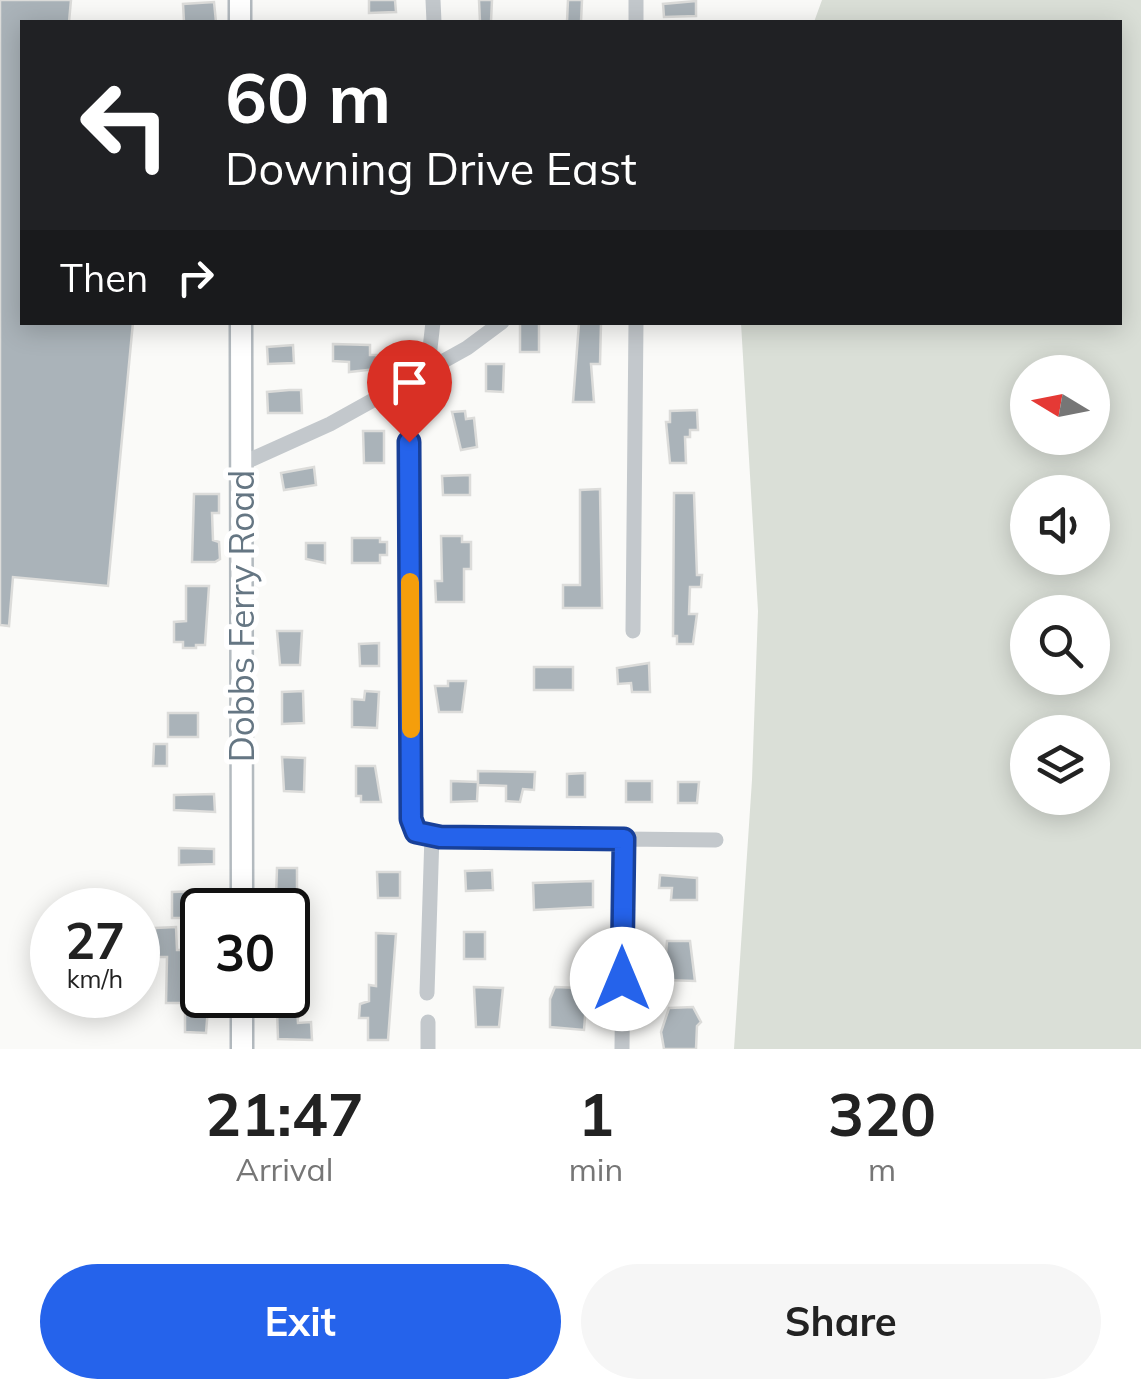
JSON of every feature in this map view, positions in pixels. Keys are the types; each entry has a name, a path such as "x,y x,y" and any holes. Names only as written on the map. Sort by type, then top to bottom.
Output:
{"main road":[{"name":"Dobbs Ferry Road","path":"241,325 242,888"},
{"path":"242,1018 242,1049"}],"street":[{"path":"433,325 426,371 408,404 411,819 416,832 432,836 716,840"},
{"path":"241,464 330,424 426,371 497,325"},
{"path":"634,631 636,325"},
{"path":"427,993 432,836"},
{"path":"622,1049 624,839"},
{"path":"428,1022 428,1049"}],"shaded area":[{"path":"822,0 1141,0 1141,1049 734,1049 752,780 758,611 741,325 1122,325 1122,20 815,20"}],"building":[{"path":"0,0 71,0 69,20 20,20 20,325 133,325 108,586 13,577 9,626 0,625"},
{"path":"369,0 395,0 396,12 369,13"},
{"path":"479,0 492,0 491,20 480,20"},
{"path":"568,0 582,0 581,20 567,20"},
{"path":"696,1 696,16 664,17 663,4"},
{"path":"214,2 216,20 184,20 183,4"},
{"path":"520,325 539,325 539,352 520,352"},
{"path":"579,325 601,325 600,364 591,364 594,402 573,402"},
{"path":"333,344 370,345 370,355 377,355 377,369 349,372 349,362 333,361"},
{"path":"293,345 294,363 268,364 267,347"},
{"path":"486,364 504,364 503,392 486,391"},
{"path":"301,390 302,413 268,413 267,392"},
{"path":"697,410 698,430 690,430 690,437 685,437 686,463 670,463 666,422 670,422 670,411"},
{"path":"465,411 466,419 474,418 477,447 461,450 452,412"},
{"path":"363,431 384,431 384,463 364,463"},
{"path":"314,467 316,485 284,490 281,473"},
{"path":"470,475 470,495 443,495 442,476"},
{"path":"600,489 602,608 563,608 563,585 580,585 580,490"},
{"path":"674,493 694,493 697,575 702,575 701,587 690,587 689,614 697,614 693,644 677,644 677,636 673,636"},
{"path":"194,494 219,494 219,513 212,513 213,540 219,542 220,559 215,562 192,562"},
{"path":"441,536 462,536 462,542 471,542 471,569 464,569 464,602 436,602 435,581 442,581"},
{"path":"352,538 380,538 380,542 387,542 387,555 380,555 380,563 352,563"},
{"path":"306,543 325,543 325,563 306,559"},
{"path":"186,586 209,586 205,645 196,648 183,648 183,642 174,642 174,622 186,621"},
{"path":"277,631 302,631 300,665 280,665"},
{"path":"379,643 379,666 360,666 359,644"},
{"path":"649,663 650,692 632,692 631,683 618,684 617,668"},
{"path":"534,667 573,667 573,690 534,690"},
{"path":"448,681 466,681 462,712 439,712 435,686 448,686"},
{"path":"303,691 304,723 282,724 282,692"},
{"path":"365,691 379,692 377,728 352,727 352,699 364,700"},
{"path":"168,713 198,713 198,737 168,737"},
{"path":"154,744 167,744 167,766 153,766"},
{"path":"282,757 305,758 304,792 284,791"},
{"path":"356,766 375,766 381,802 361,802 361,796 356,796"},
{"path":"478,771 535,772 534,790 523,789 520,802 506,801 506,786 478,785"},
{"path":"585,773 585,797 567,797 567,774"},
{"path":"451,781 478,782 477,801 451,802"},
{"path":"626,781 652,781 652,802 626,802"},
{"path":"678,782 699,782 697,803 678,803"},
{"path":"214,794 215,812 174,810 174,795"},
{"path":"179,848 214,849 214,864 179,865"},
{"path":"277,868 297,868 297,888 276,888"},
{"path":"492,870 493,890 466,891 465,871"},
{"path":"377,872 400,872 400,898 378,898"},
{"path":"660,875 697,878 697,900 671,900 672,888 659,888"},
{"path":"593,881 593,907 534,910 533,883"},
{"path":"172,892 180,892 180,918 172,918"},
{"path":"176,927 180,1003 166,1003 167,957 160,957 160,928"},
{"path":"464,932 485,932 485,959 464,959"},
{"path":"376,933 396,934 388,1040 368,1040 368,1018 359,1018 360,1004 369,1001 369,985 376,986"},
{"path":"667,941 690,941 695,981 664,980"},
{"path":"474,987 503,988 499,1027 476,1027"},
{"path":"555,987 580,988 586,1004 584,1030 550,1027 550,999"},
{"path":"693,1007 701,1022 697,1026 696,1049 664,1049 661,1032 669,1008"},
{"path":"185,1018 207,1018 206,1033 185,1032"},
{"path":"277,1018 311,1022 312,1040 278,1039"}],"slow traffic":[{"path":"410,582 411,729"}],"route":[{"path":"409,442 411,819 416,832 440,837 624,839 622,979"}]}
